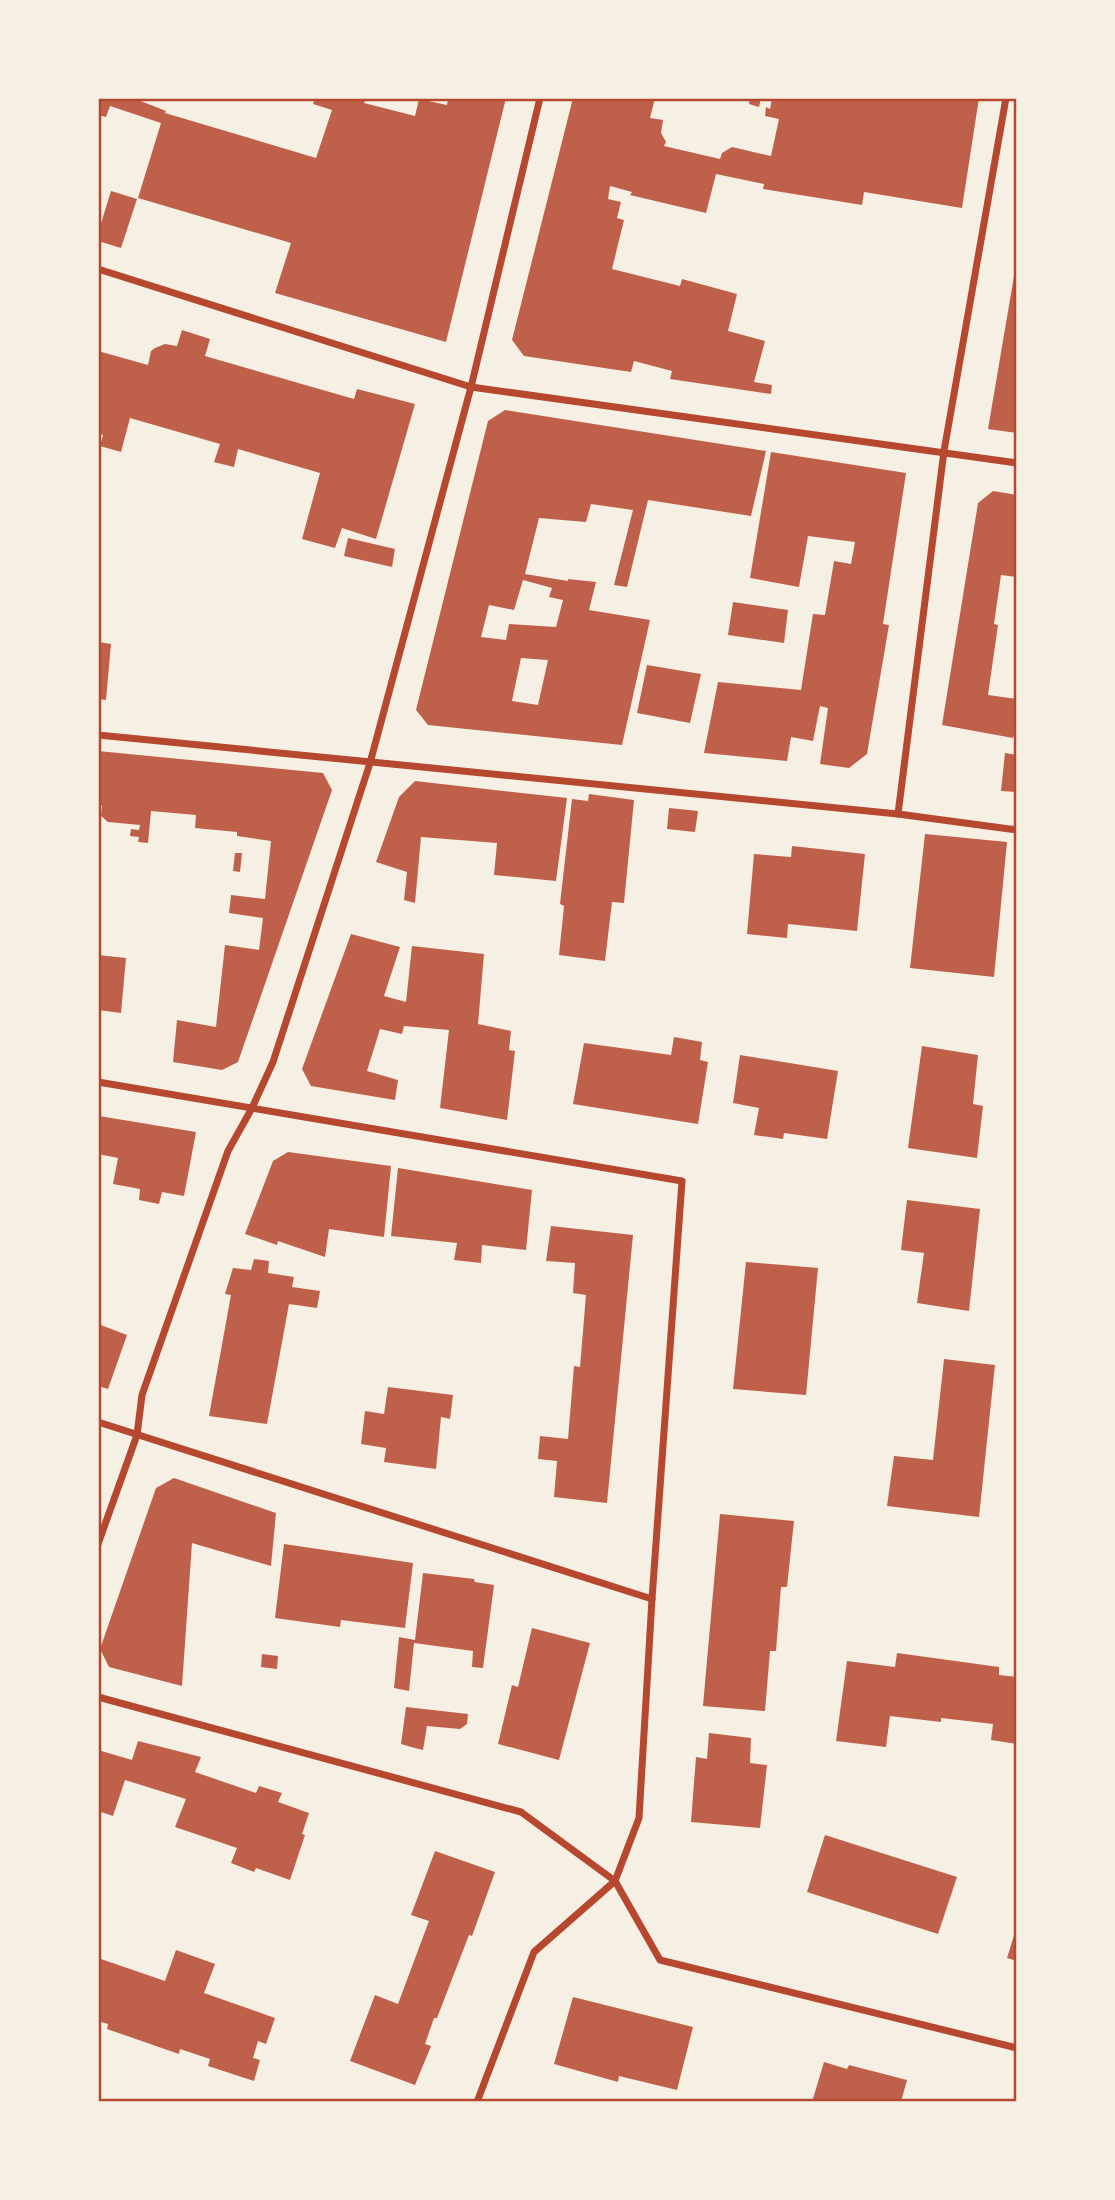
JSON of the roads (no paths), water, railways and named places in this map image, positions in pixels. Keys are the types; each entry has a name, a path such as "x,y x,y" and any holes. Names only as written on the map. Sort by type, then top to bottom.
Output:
{"street":[{"path":"98,1544 136,1435 142,1395 228,1151 252,1108 272,1062 370,763 471,387 540,98"},
{"path":"898,814 944,451 1006,98"},
{"path":"98,269 471,387 1017,463"},
{"path":"98,735 898,814 1017,830"},
{"path":"98,1082 682,1181 639,1818 615,1881 534,1952 477,2102"},
{"path":"98,1422 652,1599"},
{"path":"98,1697 521,1812 615,1881 660,1960 1017,2048"}]}
